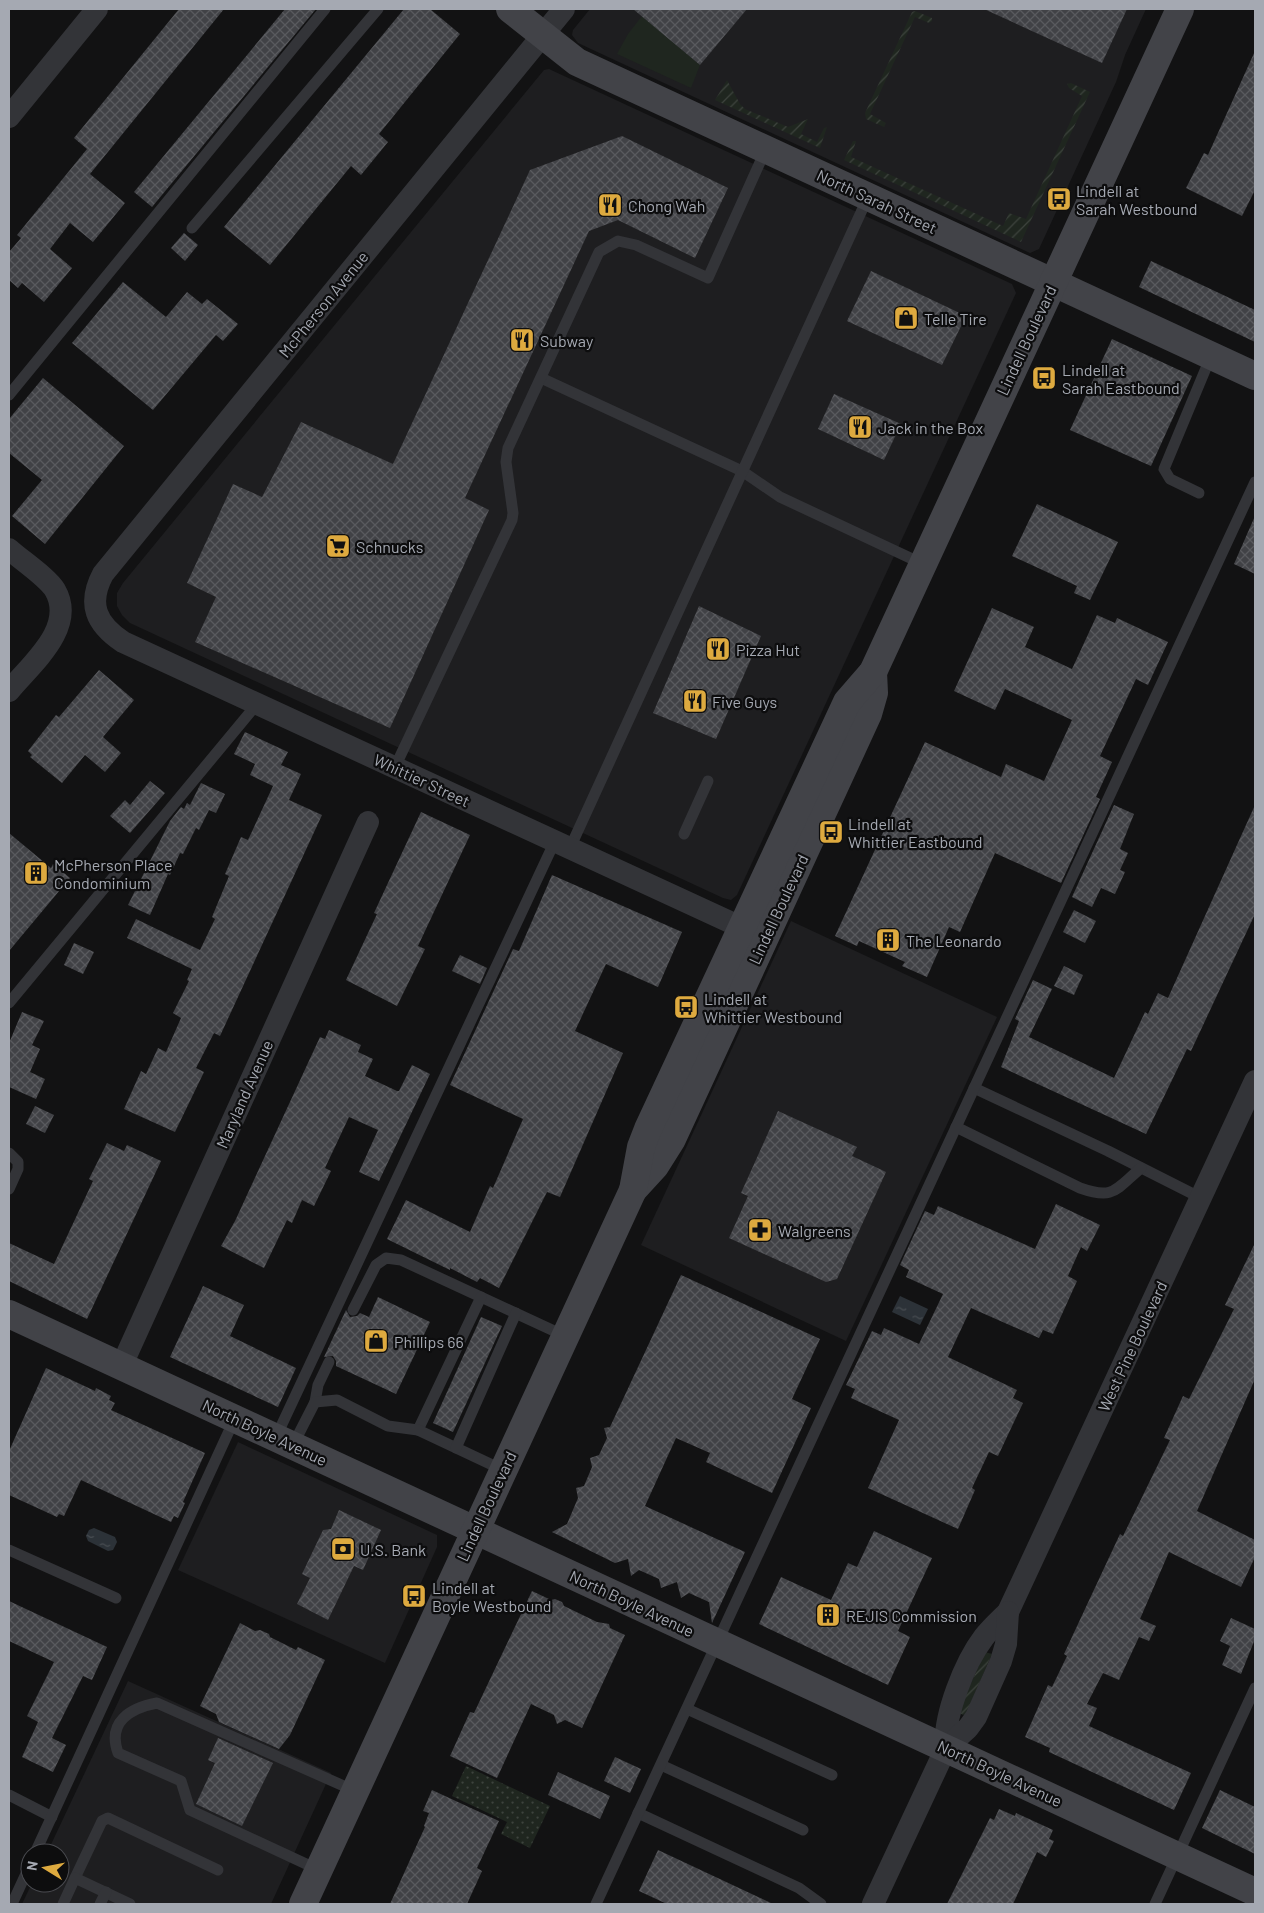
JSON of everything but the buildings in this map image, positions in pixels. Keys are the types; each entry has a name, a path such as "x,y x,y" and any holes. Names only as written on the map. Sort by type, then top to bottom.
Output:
{"street":[{"path":"9,117 97,9"},
{"name":"North Sarah Street","path":"510,9 578,62 1255,376"},
{"name":"McPherson Avenue","path":"95,606 97,586 103,574 564,9"},
{"name":"Lindell Boulevard","path":"303,1904 633,1190 641,1146 753,933 847,702 854,691 873,672 1180,9"},
{"path":"9,549 54,589 60,605 60,621 56,634 9,691"},
{"name":"Whittier Street","path":"95,606 104,627 123,642 753,933"},
{"name":"Maryland Avenue","path":"121,1366 368,822"},
{"name":"West Pine Boulevard","path":"873,1904 946,1748 946,1723 950,1706 977,1648 985,1636 1008,1612 1255,1081"},
{"name":"North Boyle Avenue","path":"9,1314 1255,1892"}],"lane":[{"path":"9,395 325,9"},
{"path":"192,228 378,9"},
{"path":"395,767 512,520 513,512 506,462 508,448 599,252 618,241 636,245 708,278 766,149"},
{"path":"284,1442 563,845 742,471 868,197"},
{"path":"1199,493 1170,479 1164,469 1211,356"},
{"path":"541,378 742,471 780,496 923,564"},
{"path":"596,1904 1255,482"},
{"path":"9,1004 257,704"},
{"path":"684,834 708,781"},
{"path":"974,1088 1201,1198"},
{"path":"956,1127 1080,1188 1098,1194 1111,1194 1141,1168"},
{"path":"9,1153 18,1162 18,1169 9,1189"},
{"path":"353,1310 376,1265 386,1258 401,1260 565,1336"},
{"path":"418,1430 439,1397 468,1334 480,1297"},
{"path":"456,1448 477,1389 516,1313"},
{"path":"284,1442 315,1402 318,1385 329,1362"},
{"path":"315,1402 337,1400 388,1426 418,1430 503,1470"},
{"path":"40,1843 234,1418"},
{"path":"9,1550 116,1598"},
{"path":"1155,1904 1255,1688"},
{"path":"319,1870 190,1810 181,1781 118,1753 114,1742 117,1727 125,1715 143,1706 157,1703 355,1791"},
{"path":"687,1709 832,1775"},
{"path":"661,1765 803,1830"},
{"path":"9,1794 52,1817"},
{"path":"638,1813 799,1888 821,1904"},
{"path":"63,1904 102,1820 108,1818 218,1870"},
{"path":"75,1878 130,1904"},
{"path":"12,1904 20,1887"},
{"path":"100,1904 106,1892"}],"shaded area":[{"path":"590,9 1146,9 1125,55 1116,82 1039,249 1030,253 578,43 572,35 573,30"},
{"path":"915,11 932,18 932,21 929,23 915,17 870,114 886,123 884,127 866,119 865,113 912,12"},
{"path":"642,16 700,65 691,88 617,54 628,34"},
{"path":"549,69 1012,284 1016,293 737,895 731,900 723,898 130,623 117,606 117,593 123,583 544,70"},
{"path":"727,80 740,104 745,109 788,127 808,119 801,134 817,142 824,128 827,127 820,148 715,100"},
{"path":"1071,83 1090,92 1021,242 844,160 853,141 856,141 851,157 1003,226 1009,213 1026,219 1082,96 1069,88 1067,84"},
{"path":"791,921 997,1017 846,1341 641,1245"},
{"path":"238,1442 437,1535 437,1547 385,1663 178,1570"},
{"path":"985,1652 992,1654 966,1714 963,1715 958,1712"},
{"path":"128,1681 331,1773 271,1904 22,1904 27,1893 70,1893 70,1843 52,1843"},
{"path":"466,1766 550,1806 530,1848 501,1834 507,1822 452,1796"}],"water":[{"path":"900,1296 928,1309 920,1325 892,1312"},
{"path":"94,1528 115,1537 117,1542 113,1550 108,1551 88,1541 86,1536 89,1530"}],"place":[{"name":"Lindell at Sarah Westbound","path":"1059,199"},
{"name":"Chong Wah","path":"610,205"},
{"name":"Telle Tire","path":"906,318"},
{"name":"Subway","path":"522,340"},
{"name":"Lindell at Sarah Eastbound","path":"1044,378"},
{"name":"Jack in the Box","path":"860,427"},
{"name":"Schnucks","path":"338,546"},
{"name":"Pizza Hut","path":"718,649"},
{"name":"Five Guys","path":"695,701"},
{"name":"Lindell at Whittier Eastbound","path":"831,832"},
{"name":"McPherson Place Condominium","path":"36,873"},
{"name":"The Leonardo","path":"888,940"},
{"name":"Lindell at Whittier Westbound","path":"686,1007"},
{"name":"Walgreens","path":"760,1230"},
{"name":"Phillips 66","path":"376,1341"},
{"name":"U.S. Bank","path":"343,1549"},
{"name":"Lindell at Boyle Westbound","path":"414,1596"},
{"name":"REJIS Commission","path":"828,1615"}]}
